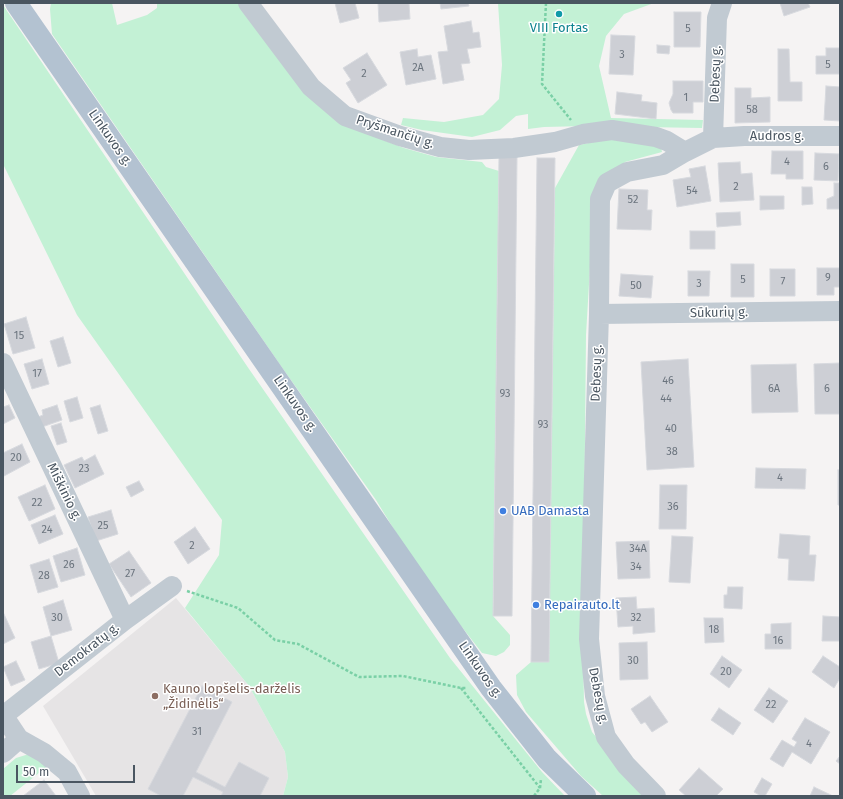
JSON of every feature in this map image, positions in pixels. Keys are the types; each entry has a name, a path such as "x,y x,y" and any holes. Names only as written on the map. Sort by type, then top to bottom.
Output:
{"main road":[{"name":"Linkuvos g.","path":"17,3 491,688 547,759 585,796"}],"street":[{"name":"Pryšmančių g.","path":"248,3 311,87 345,116 400,136 440,146 469,150 514,148 555,142 583,134 612,130 668,140 685,152"},
{"name":"Debesų g.","path":"656,796 626,765 606,737 595,696 589,639 599,314 600,199 607,183 627,172 663,165 713,138 717,18 722,3"},
{"name":"Audros g.","path":"713,138 744,136 840,136"},
{"name":"Sūkurių g.","path":"599,314 840,311"},
{"name":"Miškinio g.","path":"3,363 126,620"},
{"name":"Demokratų g.","path":"3,715 172,586"},
{"path":"3,715 19,739 44,753 67,772 80,796"},
{"path":"3,753 19,739"}],"path":[{"path":"546,3 542,84 583,134"},
{"path":"172,586 238,608 274,640 298,644 359,677 403,676 461,688 540,788"},
{"path":"534,796 540,788 542,772"}],"shaded area":[{"name":"Kauno lopšelis-darželis „Židinėlis“","path":"176,598 249,686 285,752 288,777 283,796 96,796 43,706"}],"green space":[{"path":"51,3 112,3 117,25 147,15 157,8 157,3 240,3 365,133 404,148 436,157 482,162 486,167 499,171 493,616 510,635 510,645 504,652 496,656 482,653 438,596 376,500 281,366 52,34"},
{"path":"498,3 654,3 624,14 606,36 599,66 611,118 703,120 702,128 586,126 528,129 528,114 516,116 500,130 472,137 422,130 401,125 403,118 444,122 483,115 499,99 502,65"},
{"path":"3,5 249,369 450,658 542,772 565,796 283,796 288,777 285,752 249,686 185,608 219,555 222,520 77,315 3,164"},
{"path":"608,139 657,145 661,148 662,152 625,162 594,199 586,335 583,649 584,702 592,732 649,796 603,796 581,776 526,712 517,695 516,675 531,662 549,661 555,188 579,145"},
{"path":"29,754 49,765 10,796 3,796 3,769 16,758"}],"building":[{"path":"335,3 355,3 359,18 340,23"},
{"path":"378,3 409,3 410,19 379,22"},
{"path":"440,3 468,3 469,6 441,9"},
{"path":"780,3 808,3 810,7 784,16"},
{"path":"674,12 701,12 700,47 674,47"},
{"path":"471,21 473,33 479,32 481,47 467,49 470,63 461,64 464,80 443,84 438,52 448,51 444,26"},
{"path":"611,35 635,36 633,75 609,74"},
{"path":"657,45 670,46 669,54 657,53"},
{"path":"826,48 840,48 840,74 816,74 816,56 826,56"},
{"path":"417,49 418,57 431,55 436,79 406,85 400,52"},
{"path":"778,49 789,49 790,82 802,82 802,101 778,101"},
{"path":"367,53 387,85 358,103 346,83 351,80 343,68"},
{"path":"673,81 703,81 703,102 693,102 693,113 673,113 671,110 669,103 673,94"},
{"path":"826,86 840,87 840,121 824,120"},
{"path":"735,88 751,88 751,98 770,97 770,122 735,123"},
{"path":"617,92 642,95 641,101 657,103 656,119 615,114"},
{"path":"772,151 803,151 803,179 786,179 786,174 771,174"},
{"path":"815,153 839,154 838,181 814,180"},
{"path":"499,157 517,157 512,616 493,616"},
{"path":"537,158 555,158 549,662 531,662"},
{"path":"740,162 741,174 752,173 754,200 720,202 718,163"},
{"path":"705,166 711,201 677,207 673,180 691,177 689,169"},
{"path":"834,183 840,183 840,209 827,209 827,199 834,196"},
{"path":"802,187 812,187 813,204 802,205"},
{"path":"619,189 648,190 647,210 652,210 651,230 617,229"},
{"path":"760,196 784,196 784,209 760,210"},
{"path":"740,212 741,225 717,227 716,213"},
{"path":"690,231 715,231 715,249 690,249"},
{"path":"731,264 754,264 754,297 731,297"},
{"path":"817,268 840,268 840,287 834,287 834,295 817,295"},
{"path":"770,269 795,269 795,296 770,296"},
{"path":"688,271 710,271 709,296 688,296"},
{"path":"621,274 653,276 651,298 619,296"},
{"path":"26,317 35,348 13,354 4,324"},
{"path":"63,337 71,363 58,367 50,341"},
{"path":"42,359 49,384 32,389 24,364"},
{"path":"688,359 694,467 647,470 641,362"},
{"path":"840,363 840,414 815,414 814,364"},
{"path":"796,364 798,412 752,413 751,365"},
{"path":"77,397 83,418 70,422 64,401"},
{"path":"9,405 15,418 3,424 3,407"},
{"path":"57,405 62,420 42,427 38,417 43,415 42,410"},
{"path":"100,405 108,431 98,434 90,408"},
{"path":"61,423 67,442 57,445 51,426"},
{"path":"22,444 30,462 4,476 3,453"},
{"path":"95,455 104,474 75,488 64,465 82,457 84,461"},
{"path":"756,468 806,469 805,489 755,488"},
{"path":"838,470 840,470 840,505 838,505"},
{"path":"139,481 144,490 131,497 126,487"},
{"path":"45,485 55,509 29,521 18,497"},
{"path":"660,485 687,485 686,529 659,529"},
{"path":"111,510 118,534 96,541 88,517"},
{"path":"55,515 63,534 39,544 31,525"},
{"path":"195,527 210,549 188,564 174,542"},
{"path":"780,534 810,536 809,555 816,555 814,581 788,580 789,559 778,558"},
{"path":"672,536 693,537 690,583 669,582"},
{"path":"649,541 650,578 618,579 616,542"},
{"path":"77,548 85,575 61,582 53,556"},
{"path":"129,551 151,583 131,597 109,564"},
{"path":"49,559 58,587 38,593 30,565"},
{"path":"728,587 743,587 742,609 724,608 724,595 727,595"},
{"path":"636,597 637,609 654,608 655,632 633,634 633,626 618,627 616,598"},
{"path":"63,600 72,630 51,636 43,607"},
{"path":"3,612 15,638 3,644"},
{"path":"823,616 840,617 840,641 822,641"},
{"path":"704,618 723,618 724,642 705,643"},
{"path":"791,623 791,649 765,649 765,634 771,634 771,624"},
{"path":"51,636 59,663 39,669 31,642"},
{"path":"647,642 648,679 620,680 619,643"},
{"path":"722,656 742,670 729,688 710,674"},
{"path":"823,656 840,667 840,678 834,688 812,672"},
{"path":"16,661 25,680 11,686 3,667"},
{"path":"202,686 232,702 196,772 225,787 239,762 269,778 260,796 221,796 223,792 193,777 183,796 161,796 148,789"},
{"path":"769,688 788,701 773,723 754,710"},
{"path":"650,696 668,722 652,732 645,722 641,724 631,709"},
{"path":"719,708 741,723 733,735 711,720"},
{"path":"805,718 830,732 811,764 792,752 783,767 770,759 782,740 794,747 797,742 792,739"},
{"path":"840,756 840,764 836,761"},
{"path":"699,768 723,789 716,796 686,796 679,790"},
{"path":"762,778 772,784 765,796 761,796 754,792"},
{"path":"44,780 56,796 23,796"},
{"path":"814,787 833,796 810,796"}],"place":[{"name":"VIII Fortas","path":"559,14"},
{"name":"UAB Damasta","path":"503,511"},
{"name":"Repairauto.lt","path":"536,605"},
{"name":"Kauno lopšelis-darželis „Židinėlis“","path":"155,696"}]}
